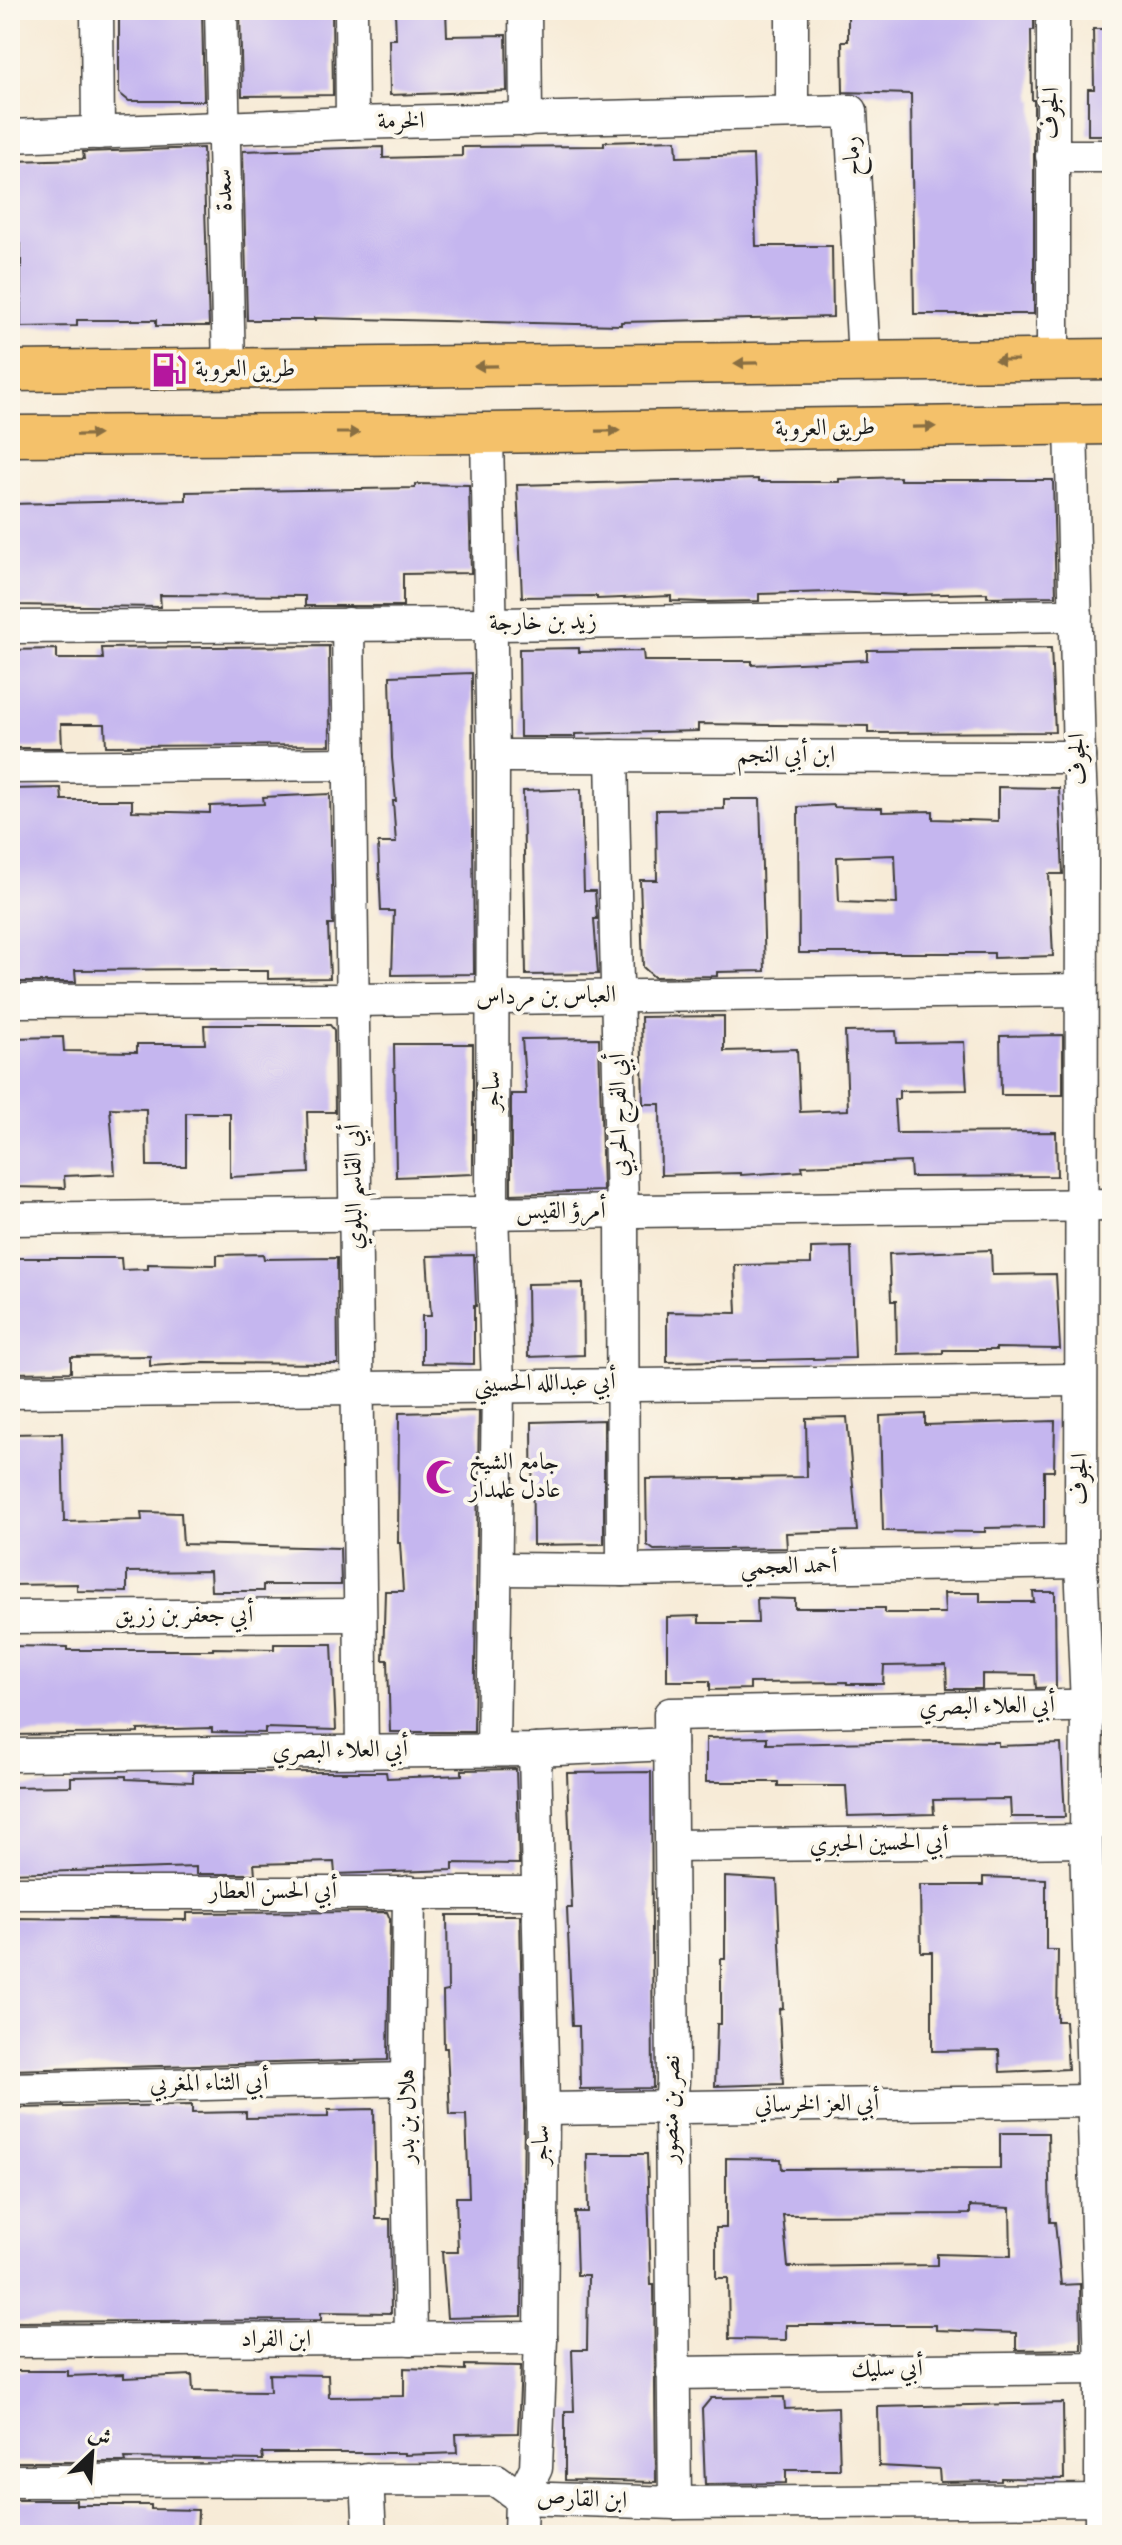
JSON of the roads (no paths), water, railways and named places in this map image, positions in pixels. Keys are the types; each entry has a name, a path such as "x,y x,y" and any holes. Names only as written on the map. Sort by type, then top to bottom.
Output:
{"main road":[{"path":"10,371 1112,359"},
{"name":"طريق العروبة","path":"10,436 1112,424"}],"street":[{"path":"97,10 98,133"},
{"name":"سعدة","path":"221,10 229,370"},
{"path":"351,10 352,123"},
{"path":"525,10 526,120"},
{"path":"792,10 792,111"},
{"name":"الجوف","path":"1053,10 1053,360"},
{"name":"الخرمة","path":"10,136 792,111"},
{"name":"رماح","path":"792,111 851,111 864,361"},
{"path":"1052,156 1112,156"},
{"name":"الجوف","path":"1071,423 1079,757 1097,822 1081,990 1096,1206 1080,1380 1081,1562 1100,1705 1086,1841 1107,2500 1101,2535"},
{"name":"ساجر","path":"487,433 493,756 492,1212 498,1385 493,1750"},
{"name":"زيد بن خارجة","path":"10,627 491,624 1076,615"},
{"name":"أبي القاسم البلوي","path":"348,624 362,1750"},
{"name":"ابن أبي النجم","path":"493,756 1079,757"},
{"name":"أبي الفرج الحربي","path":"612,756 622,1212 623,1570"},
{"path":"10,767 350,764"},
{"name":"العباس بن مرداس","path":"10,1001 354,1000 1081,990"},
{"name":"أمرؤ القيس","path":"10,1219 1096,1206"},
{"name":"أبي عبدالله الحسيني","path":"10,1392 1080,1380"},
{"name":"أحمد العجمي","path":"497,1569 623,1570 1081,1562"},
{"name":"أبي جعفر بن زريق","path":"10,1617 359,1615"},
{"name":"أبي العلاء البصري","path":"10,1755 535,1750 670,1729 1100,1705"},
{"name":"نصر بن منصور","path":"670,1729 675,2503"},
{"name":"ساجر","path":"520,2535 521,2498 536,2468 541,2338 543,2109 535,1750"},
{"name":"أبي الحسين الحبري","path":"672,1846 1086,1841"},
{"name":"هلال بن بدر","path":"409,1892 407,2079 411,2339"},
{"name":"أبي الحسن العطار","path":"10,1893 537,1893"},
{"name":"أبي الثناء المغربي","path":"10,2089 407,2079"},
{"name":"أبي العز الخرساني","path":"543,2109 1092,2101"},
{"name":"ابن الفراد","path":"10,2341 541,2338"},
{"name":"أبي سليك","path":"673,2373 1101,2368"},
{"path":"367,2479 370,2535"},
{"name":"ابن القارص","path":"10,2481 496,2480 521,2498 675,2503 1107,2500"}],"place":[{"name":"طريق العروبة","path":"169,370"},
{"name":"جامع الشيخ عادل علمدار","path":"443,1477"}]}
